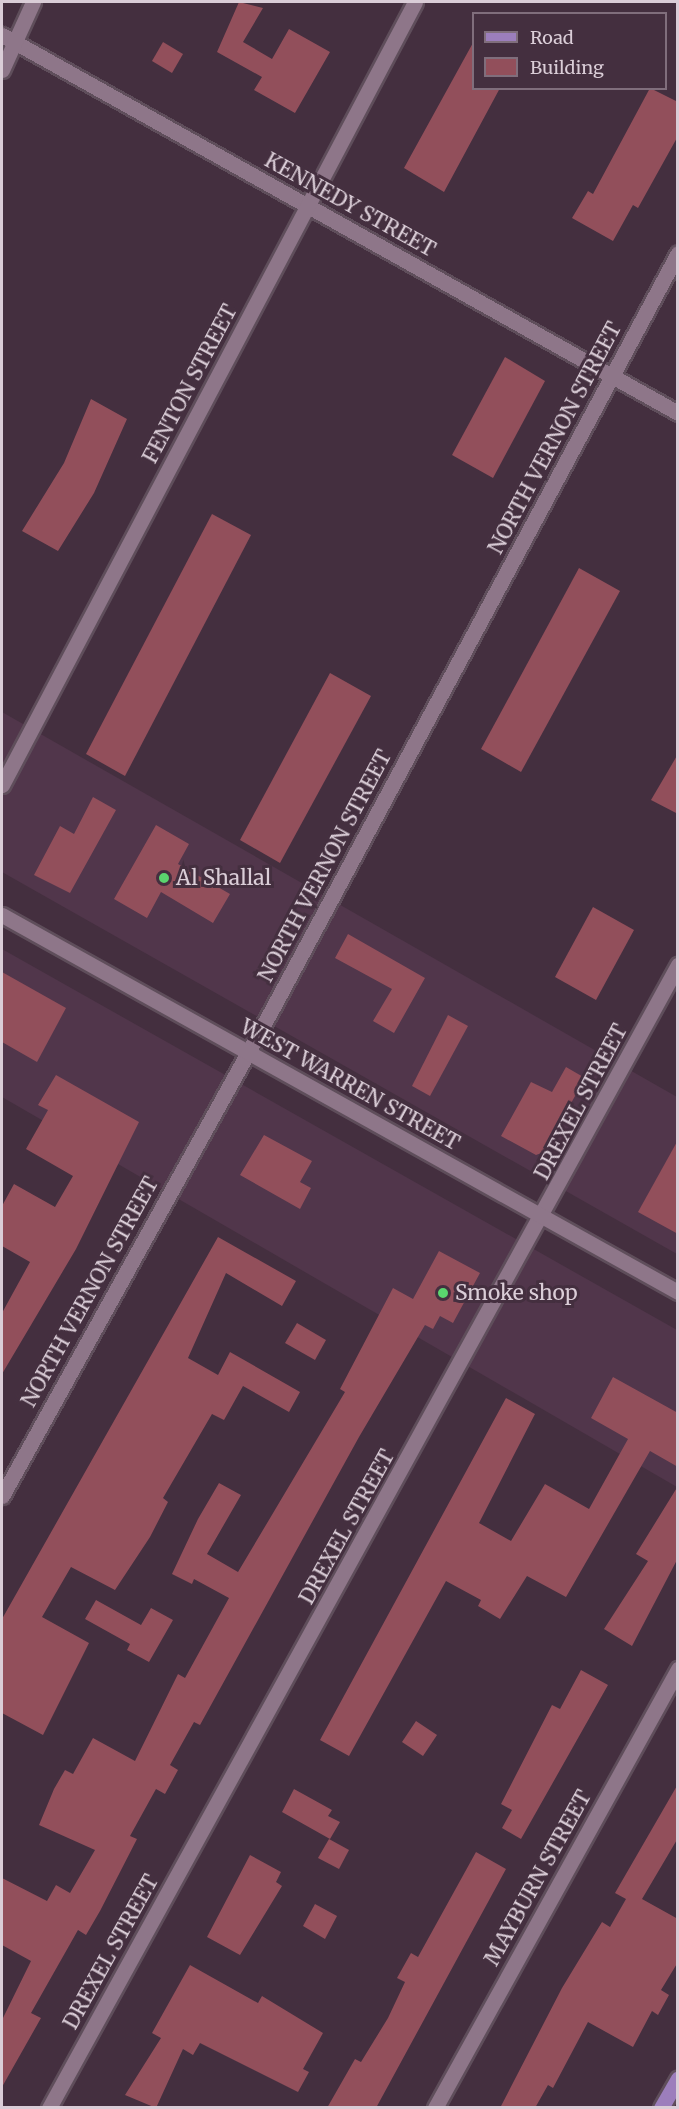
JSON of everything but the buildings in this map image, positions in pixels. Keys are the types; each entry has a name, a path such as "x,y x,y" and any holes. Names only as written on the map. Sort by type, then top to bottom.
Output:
{"main road":[{"path":"661,2108 678,2079"}],"street":[{"path":"2,70 7,38 33,2"},
{"name":"FENTON STREET","path":"2,785 415,2"},
{"name":"KENNEDY STREET","path":"7,38 678,413"},
{"name":"NORTH VERNON STREET","path":"2,1496 247,1052 614,376 678,253"},
{"name":"WEST WARREN STREET","path":"2,915 678,1292"},
{"name":"DREXEL STREET","path":"49,2108 543,1216 678,966"},
{"name":"MAYBURN STREET","path":"435,2108 678,1669"}],"shaded area":[{"path":"2,712 677,1097 677,1254 2,872"},
{"path":"2,949 677,1330 677,1487 2,1097"}],"place":[{"name":"Al Shallal","path":"164,878"},
{"name":"Smoke shop","path":"443,1293"}]}
